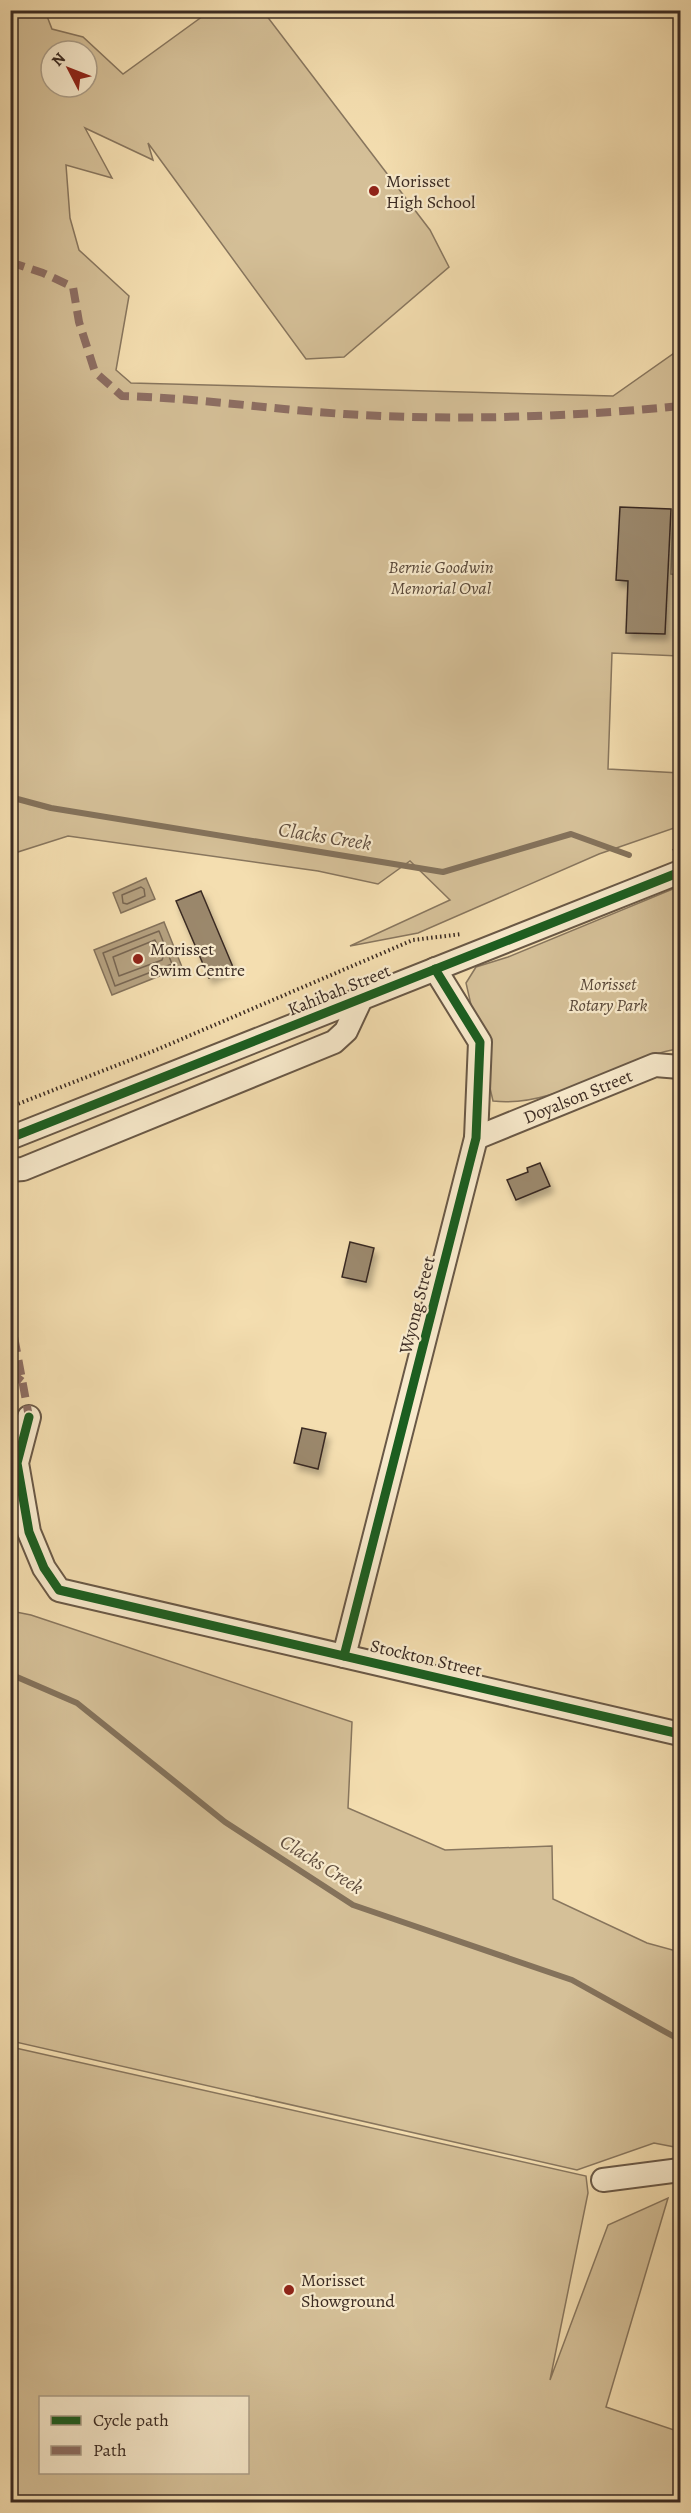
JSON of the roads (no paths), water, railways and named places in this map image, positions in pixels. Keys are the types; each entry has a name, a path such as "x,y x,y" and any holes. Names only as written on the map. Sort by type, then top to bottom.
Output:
{"street":[{"name":"Kahibah Street","path":"10,1138 435,969 675,862"},
{"name":"Wyong Street","path":"344,1656 476,1138 480,1042 435,969"},
{"path":"10,1170 23,1169 334,1042 346,1031 361,999"},
{"name":"Doyalson Street","path":"476,1138 655,1065 681,1067"},
{"name":"Stockton Street","path":"29,1417 17,1463 29,1532 44,1568 59,1590 681,1734"},
{"path":"603,2180 681,2170"}],"water":[{"path":"146,878 155,899 121,913 113,893"},
{"name":"Morisset Swim Centre","path":"164,922 182,967 112,995 94,950"}],"waterway":[{"name":"Clacks Creek","path":"10,797 51,808 443,872 571,834 629,855"},
{"name":"Clacks Creek","path":"10,1674 77,1703 225,1822 353,1905 572,1980 680,2040"}],"place":[{"name":"Morisset High School","path":"374,191"},
{"name":"Morisset Swim Centre","path":"138,959"},
{"name":"Morisset Showground","path":"289,2290"}],"park label":[{"name":"Bernie Goodwin Memorial Oval","path":"441,577"},
{"name":"Morisset Rotary Park","path":"608,994"}]}
